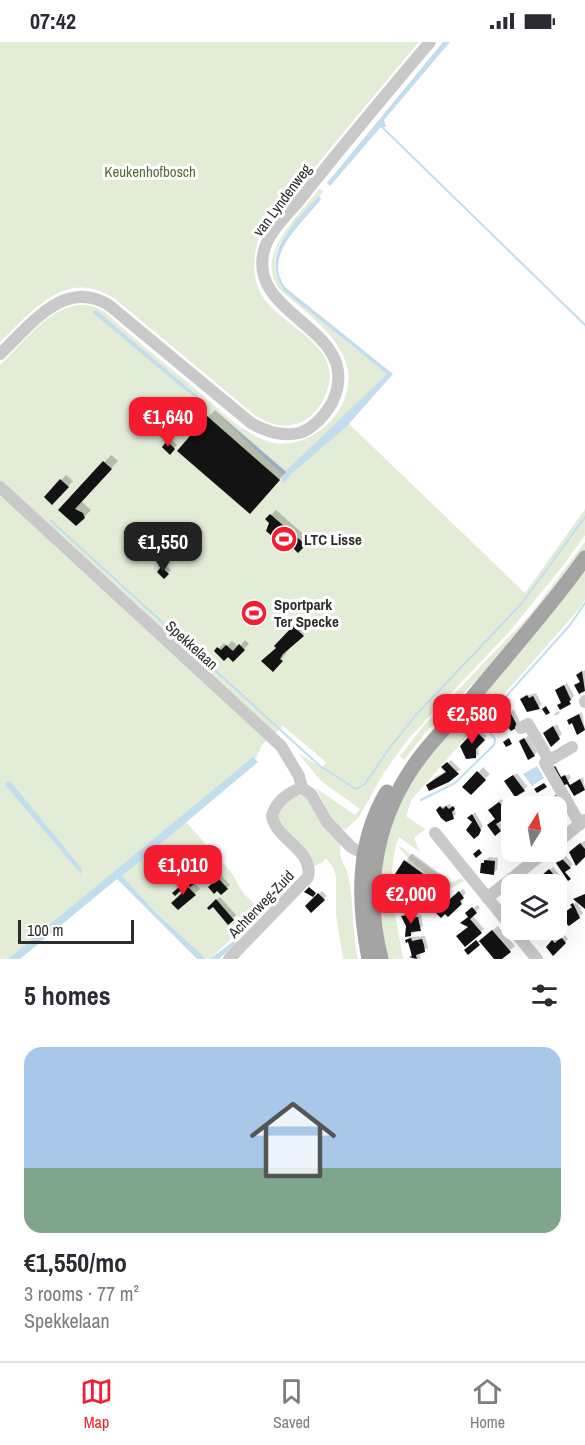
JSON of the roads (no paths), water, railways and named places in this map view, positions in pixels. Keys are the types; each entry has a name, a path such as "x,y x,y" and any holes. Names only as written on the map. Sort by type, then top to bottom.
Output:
{"main road":[{"path":"369,959 361,913 369,850 391,804 407,775 549,606 585,558"},
{"path":"369,850 373,913 381,959"}],"street":[{"name":"van Lyndenweg","path":"0,354 56,302 72,296 90,296 110,306 251,423 275,433 288,434 308,429 322,416 334,397 339,377 337,365 322,340 267,288 262,269 265,246 348,140 430,42"},
{"name":"Spekkelaan","path":"0,487 281,746 299,776 302,788 311,794 327,822 344,838 352,837 369,850"},
{"path":"521,728 528,724 549,760"},
{"path":"567,834 583,822 544,763 572,747"},
{"name":"Achterweg-Zuid","path":"229,959 308,877 309,867 305,858 275,825 272,816 277,805 289,793 302,788"},
{"path":"435,833 501,915"},
{"path":"487,898 532,862"},
{"path":"521,940 537,959"}],"water":[{"path":"443,42 450,42 384,120 386,127 380,128 330,186 327,183"},
{"path":"319,196 321,199 295,230 281,252 278,264 280,276 286,288 393,374 347,426 290,475 285,483 282,481 283,475 213,410 286,471 387,374 284,291 277,277 275,264 277,252 283,240 299,217"},
{"path":"96,310 207,405 185,390 93,313"},
{"path":"253,757 258,762 122,876 155,912 206,959 197,959 117,879 20,959 8,959"},
{"path":"537,766 544,778 532,786 523,774"},
{"path":"10,781 82,869 81,874 6,786 5,783"},
{"path":"235,940 237,943 219,959 210,959"}],"waterway":[{"path":"383,128 585,325"},
{"path":"50,520 320,766 356,789 365,784 415,716 522,603 585,517"},
{"path":"421,800 455,783 494,745 495,739 485,726 485,720 570,625 585,603"}],"place":[{"name":"LTC Lisse","path":"284,539"},
{"name":"Sportpark Ter Specke","path":"254,613"}],"park label":[{"name":"Keukenhofbosch","path":"150,171"}]}
